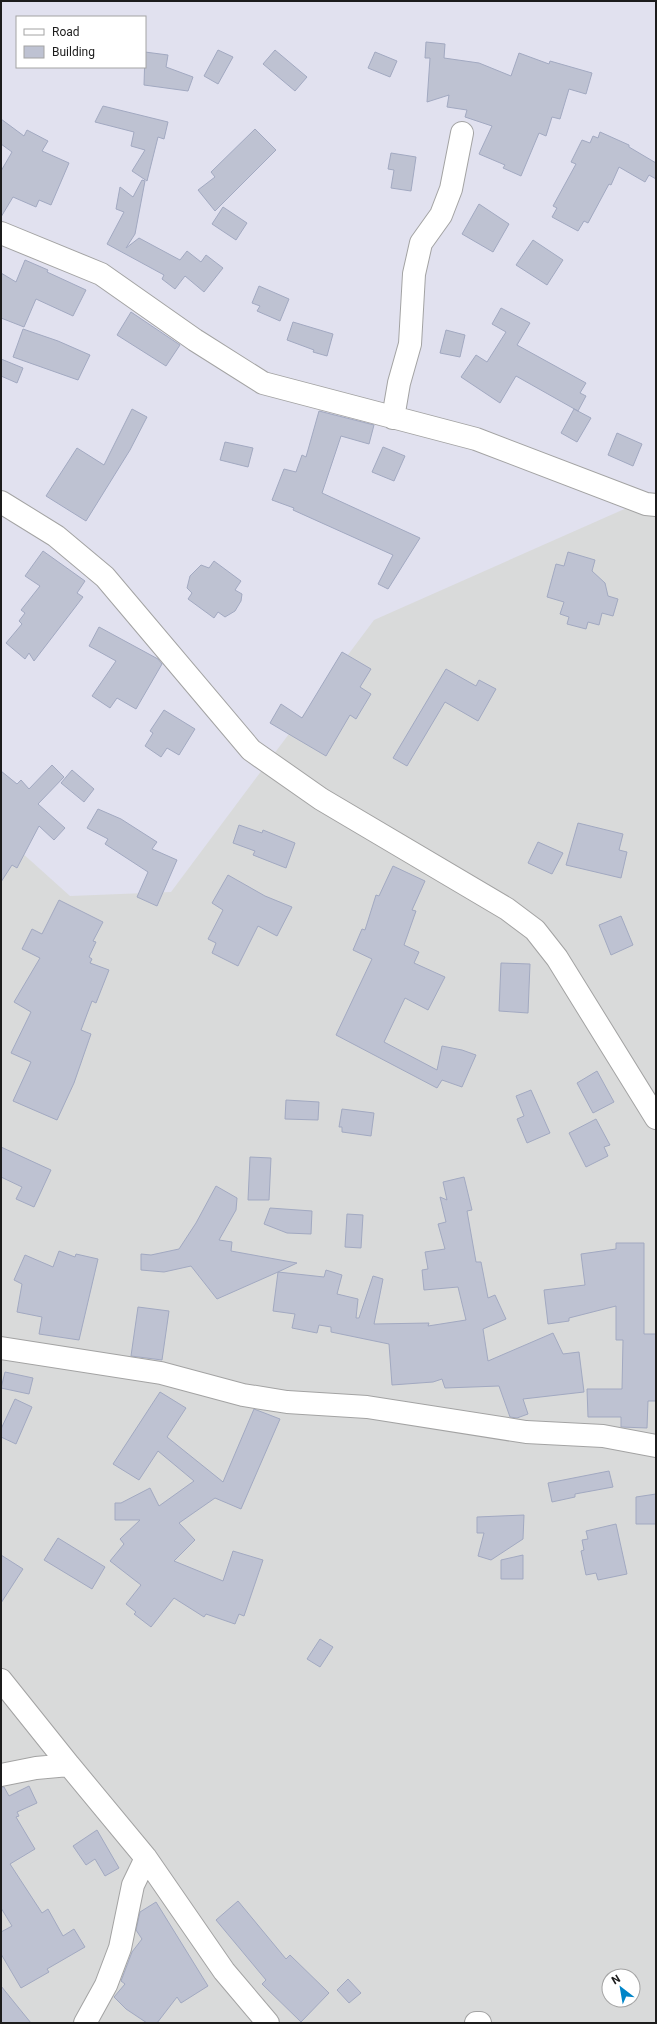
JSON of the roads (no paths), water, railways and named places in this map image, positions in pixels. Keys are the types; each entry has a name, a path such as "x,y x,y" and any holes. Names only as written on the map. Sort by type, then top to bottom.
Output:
{"street":[{"path":"393,418 399,383 410,344 414,274 421,243 441,215 451,189 462,133"},
{"path":"1,233 101,274 195,340 263,383 476,439 646,504 656,505"},
{"path":"1,502 56,536 105,577 252,750 321,799 507,909 535,930 557,958 656,1118"},
{"path":"1,1348 161,1373 243,1395 287,1402 367,1407 526,1432 603,1436 656,1446"},
{"path":"1,1680 146,1858 224,1971 268,2023"},
{"path":"1,1775 36,1768 69,1765"},
{"path":"86,2023 106,1985 120,1948 133,1885 146,1858"}]}
